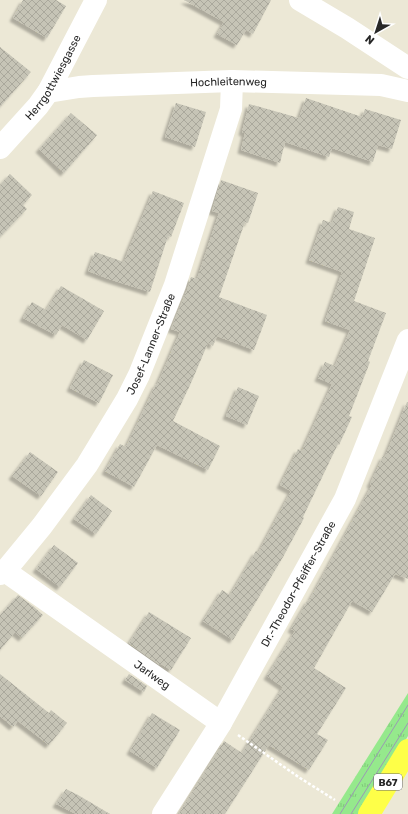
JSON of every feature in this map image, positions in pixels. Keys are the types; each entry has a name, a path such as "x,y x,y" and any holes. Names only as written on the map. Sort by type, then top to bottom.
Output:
{"main road":[{"name":"B67","path":"369,814 408,750"}],"street":[{"name":"Herrgottwiesgasse","path":"0,148 38,106 48,92 96,0"},
{"path":"300,0 347,28 408,68"},
{"name":"Hochleitenweg","path":"48,92 94,86 232,81 381,85 408,91"},
{"name":"Josef-Lanner-Straße","path":"3,572 42,526 87,465 127,399 139,375 175,284 229,116 231,109 232,81"},
{"name":"Dr.-Theodor-Pfeiffer-Straße","path":"163,814 221,723 346,499 408,340"},
{"name":"Jarlweg","path":"3,572 221,723"}],"path":[{"path":"221,723 300,778 336,800"}],"green space":[{"path":"408,693 408,736 360,814 332,814"}],"building":[{"path":"23,0 56,0 66,6 47,38 13,18"},
{"path":"184,0 271,0 253,34 246,30 237,45 217,34 224,22"},
{"path":"0,47 31,72 0,107"},
{"path":"306,98 362,117 365,109 401,120 392,149 378,145 373,162 332,148 329,157 285,142 280,163 241,150 245,133 242,132 249,104 299,118"},
{"path":"176,103 206,112 195,147 165,137"},
{"path":"71,113 97,135 64,173 39,149"},
{"path":"10,174 32,195 23,205 27,209 0,237 0,185"},
{"path":"221,180 258,193 248,223 245,222 219,297 267,315 254,350 217,336 213,346 208,343 173,421 220,446 208,470 157,445 134,487 105,471 120,444 126,447 156,384 157,385 180,332 171,329 191,277 197,279 219,213 212,211"},
{"path":"153,191 184,203 171,237 168,236 150,292 88,271 95,252 124,262"},
{"path":"338,207 354,212 349,229 375,238 354,301 386,313 368,361 370,362 349,416 352,417 339,445 338,444 303,517 304,518 283,557 233,640 203,621 222,590 230,595 256,551 258,553 291,491 280,485 298,449 302,451 332,384 318,378 325,362 335,366 350,330 325,321 342,272 309,260 323,220 332,223"},
{"path":"61,286 104,311 87,340 62,325 56,335 23,318 32,302 46,310"},
{"path":"84,360 113,375 99,403 70,388"},
{"path":"238,387 259,396 247,425 226,416"},
{"path":"407,402 408,579 395,574 372,612 352,601 314,668 346,688 317,734 328,740 309,770 269,745 225,814 179,814 224,741 242,753 283,687 267,676 295,631 291,629 308,600 309,601 372,485 370,484 383,456 385,457"},
{"path":"30,452 58,472 41,496 12,476"},
{"path":"91,495 112,511 96,534 74,519"},
{"path":"54,545 78,563 60,587 36,569"},
{"path":"18,595 43,615 22,638 15,632 0,650 0,615"},
{"path":"149,612 191,638 171,670 161,664 160,665 129,643"},
{"path":"0,674 49,713 51,710 67,723 49,745 18,721 13,727 0,716"},
{"path":"129,674 147,686 144,692 125,680"},
{"path":"152,713 180,730 157,768 130,751"},
{"path":"66,789 110,814 76,814 56,804"}],"tram line":[{"path":"340,814 408,705"},
{"path":"351,814 408,723"}]}
